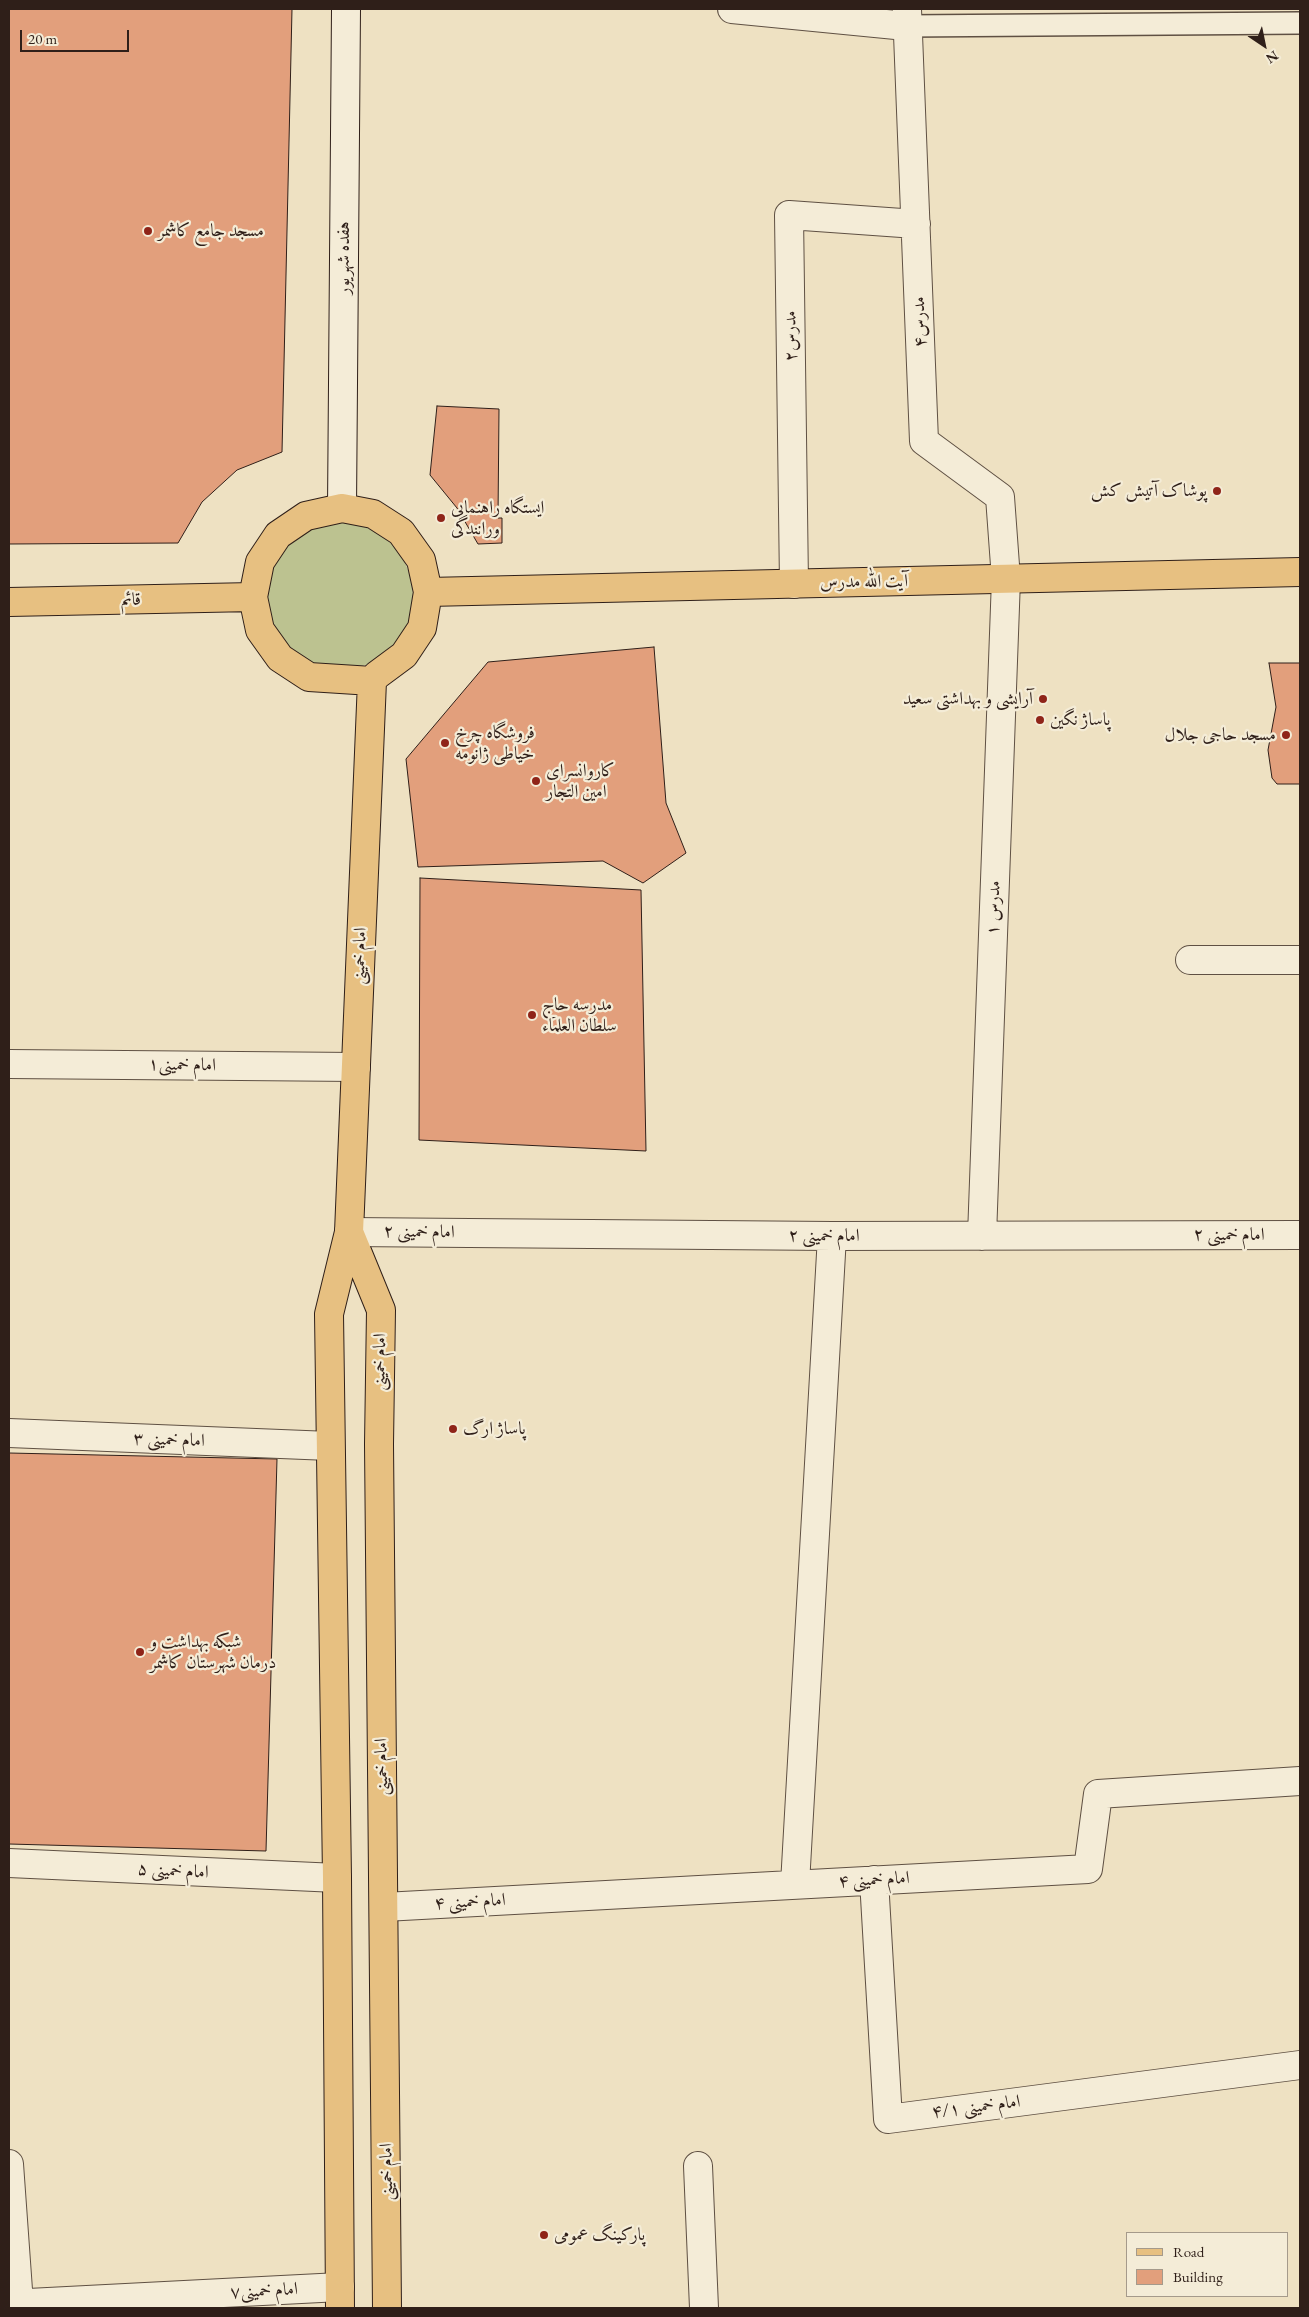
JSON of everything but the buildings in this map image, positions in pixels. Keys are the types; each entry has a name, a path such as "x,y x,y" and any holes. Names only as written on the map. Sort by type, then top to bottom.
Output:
{"main road":[{"path":"342,508 374,514 401,532 421,560 428,592 422,628 404,655 377,675 372,681 309,677 280,658 260,630 253,597 260,562 278,534 306,516 342,508"},
{"name":"آیت الله مدرس","path":"428,592 1300,572"},
{"name":"قائم","path":"9,602 253,597"},
{"name":"امام خمینی","path":"340,2297 337,1878 329,1314 349,1232 372,681"},
{"name":"امام خمینی","path":"349,1232 381,1310 379,1444 387,2308"}],"street":[{"name":"هفده شهریور","path":"342,508 346,9"},
{"path":"732,9 907,18"},
{"name":"مدرس۴","path":"907,18 924,441 1000,497 1006,579"},
{"name":"مدرس۲","path":"794,584 789,215 916,224"},
{"name":"مدرس ۱","path":"982,1236 1006,579"},
{"path":"1190,960 1300,960"},
{"name":"امام خمینی۱","path":"9,1064 356,1067"},
{"name":"امام خمینی ۲","path":"349,1232 832,1236 1300,1235"},
{"path":"795,1884 832,1236"},
{"name":"امام خمینی ۳","path":"9,1433 330,1446"},
{"name":"امام خمینی ۴","path":"384,1907 1088,1868 1098,1794 1300,1781"},
{"name":"امام خمینی ۵","path":"9,1863 337,1878"},
{"name":"امام خمینی ۴/۱","path":"874,1880 888,2118 1300,2065"},
{"path":"9,2164 14,2304"},
{"path":"698,2166 704,2308"},
{"name":"امام خمینی۷","path":"14,2304 340,2297"}],"lane":[{"path":"907,18 1300,22"}],"green space":[{"path":"339,522 367,528 391,544 407,568 413,596 407,624 391,648 367,664 339,670 311,664 287,648 271,624 265,596 271,568 287,544 311,528"}],"place":[{"name":"مسجد جامع کاشمر","path":"148,231"},
{"name":"پوشاک آتیش کش","path":"1217,491"},
{"name":"ایستگاه راهنمایی ورانندگی","path":"441,518"},
{"name":"آرایشی و بهداشتی سعید","path":"1043,699"},
{"name":"پاساژ نگین","path":"1040,720"},
{"name":"مسجد حاجی جلال","path":"1286,735"},
{"name":"فروشگاه چرخ خیاطی ژانومه","path":"445,743"},
{"name":"کاروانسرای امین التجار","path":"536,781"},
{"name":"مدرسه حاج سلطان العلماء","path":"532,1015"},
{"name":"پاساژ ارگ","path":"453,1429"},
{"name":"شبکه بهداشت و درمان شهرستان کاشمر","path":"140,1652"},
{"name":"پارکینگ عمومی","path":"544,2235"}]}
